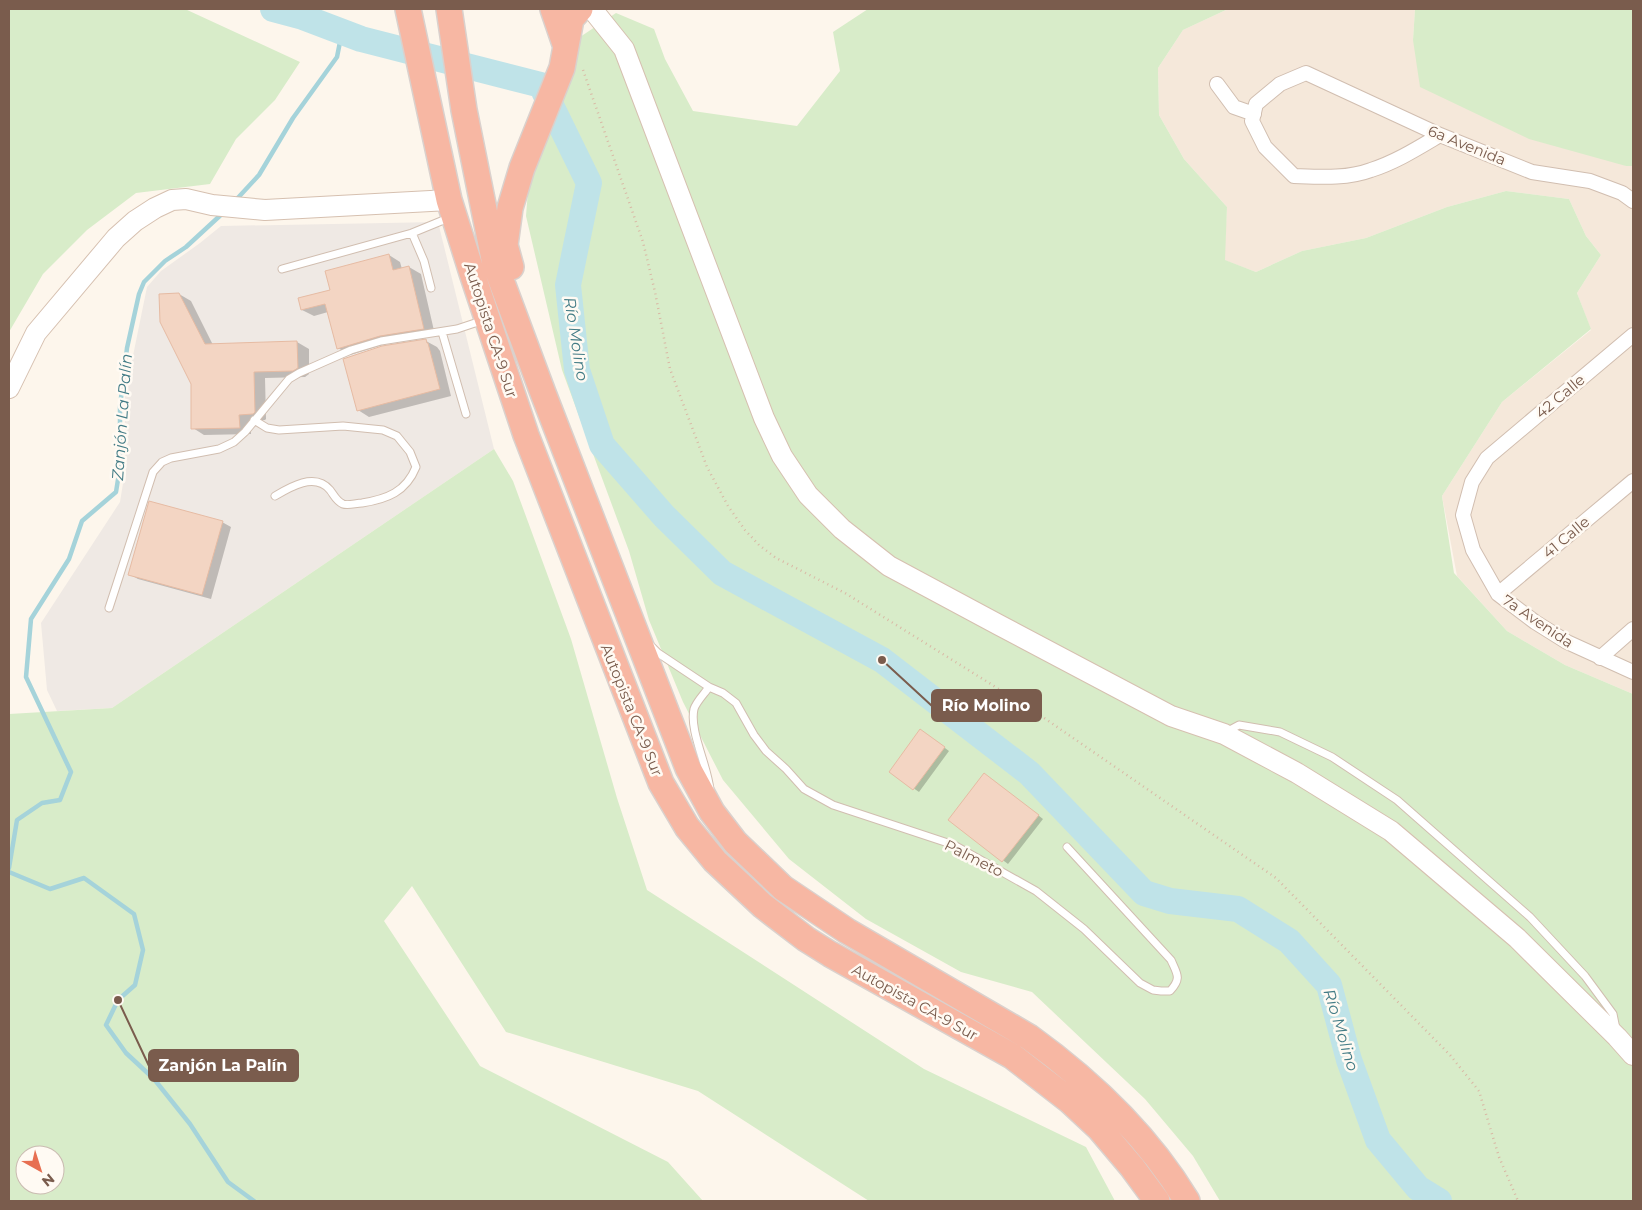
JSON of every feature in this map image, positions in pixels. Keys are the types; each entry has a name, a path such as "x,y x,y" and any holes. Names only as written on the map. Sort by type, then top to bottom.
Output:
{"highway":[{"name":"Autopista CA-9 Sur","path":"408,9 452,208 526,436 661,783 687,828 715,861 763,906 806,939 1012,1056 1070,1101 1099,1128 1158,1201"},
{"name":"Autopista CA-9 Sur","path":"449,9 464,110 495,264 688,768 712,812 735,842 783,888 847,931 1029,1037 1088,1083 1118,1113 1152,1152 1187,1201"},
{"path":"553,9 570,60"},
{"path":"543,393 539,362 505,245 510,208 527,154 570,60 571,20 580,9"}],"main road":[{"path":"592,9 624,49 764,418 782,456 808,494 842,529 889,566 1171,716 1224,734 1297,774 1391,831 1517,938 1633,1055"},
{"path":"9,388 36,334 116,238 135,221 172,200 186,199 212,205 265,210 452,208"}],"street":[{"name":"6a Avenida","path":"1253,118 1256,104 1280,84 1306,73 1440,135 1532,172 1590,181 1622,193 1633,201"},
{"path":"1216,84 1234,107 1253,118 1265,147 1294,176 1329,178 1370,171 1402,157 1440,135"},
{"name":"42 Calle","path":"1487,458 1633,334"},
{"name":"7a Avenida","path":"1487,458 1472,482 1463,515 1472,550 1498,594 1535,622 1567,642 1633,672"},
{"name":"41 Calle","path":"1498,594 1633,481"},
{"path":"1600,658 1633,629"}],"lane":[{"path":"282,269 412,233 452,208"},
{"path":"412,233 424,261 431,288"},
{"path":"109,608 154,472 162,462 172,458 219,449 234,442 289,380 299,373 351,350 381,341 457,329 487,319"},
{"path":"442,332 466,414"},
{"path":"254,420 266,428 280,430 342,426 383,430 397,436 410,452 416,467 411,479 405,485 381,500 347,505 341,503 324,484 312,482 293,485 275,496"},
{"path":"635,631 658,653 709,687 694,708 694,723 709,780 712,812"},
{"name":"Palmeto","path":"709,687 723,693 736,703 754,735 766,751 804,789 833,805 954,845 1036,891 1084,929 1140,982 1153,990 1170,991 1177,983 1178,975 1171,960 1067,848"},
{"path":"1224,734 1239,725 1280,732 1332,757 1398,800 1530,916 1585,976 1613,1014 1617,1037"}],"path":[{"path":"570,60 643,242 670,369 707,467 728,506 745,530 759,545 776,558 845,593 1034,711 1276,878 1450,1055 1479,1091 1499,1157 1518,1201"}],"shaded area":[{"path":"1228,9 1415,9 1413,40 1626,166 1633,166 1633,694 1565,665 1507,631 1457,576 1442,496 1502,402 1591,330 1577,293 1601,255 1586,236 1569,199 1506,191 1447,207 1366,238 1302,251 1256,272 1224,260 1227,207 1184,159 1159,115 1158,68 1183,30"},
{"path":"438,222 494,449 112,708 57,711 47,690 41,623 120,502 125,471 125,395 147,287 161,271 221,226"}],"green space":[{"path":"9,9 185,9 300,62 275,100 236,139 210,184 136,193 87,230 43,274 9,332"},
{"path":"868,9 1228,9 1183,30 1158,68 1159,115 1184,159 1227,207 1225,260 1256,272 1302,251 1366,238 1447,207 1506,191 1569,199 1586,236 1601,255 1577,293 1591,329 1502,402 1442,496 1454,573 1507,631 1565,665 1633,694 1633,1201 1220,1201 1193,1156 1145,1099 1032,992 961,972 866,919 789,859 723,780 683,702 649,620 629,551 562,370 526,216 530,165 556,53 616,13 654,29 665,59 693,111 797,126 840,71 833,32"},
{"path":"1415,9 1633,9 1633,166 1626,166 1529,139 1420,87 1413,40"},
{"path":"494,449 513,481 571,639 617,798 647,890 924,1069 1086,1147 1115,1201 869,1201 698,1091 506,1032 412,886 384,921 480,1066 668,1162 703,1201 9,1201 9,714 112,708"}],"building":[{"path":"389,254 393,270 409,266 424,329 380,336 337,349 325,304 301,310 298,298 330,290 325,271"},
{"path":"179,293 205,344 297,341 298,368 293,371 254,372 255,412 253,414 239,415 240,428 191,429 191,384 160,322 159,294"},
{"path":"426,339 440,389 357,411 343,359 382,346"},
{"path":"149,501 223,521 202,595 128,575"},
{"path":"920,729 945,747 913,790 889,772"},
{"path":"984,773 1039,815 1002,862 948,820"}],"waterway":[{"name":"Río Molino","path":"273,9 303,17 361,39 541,85 589,183 568,285 577,370 602,445 664,516 722,573 882,660 1029,773 1144,893 1170,901 1238,909 1289,941 1329,985 1349,1060 1378,1140 1418,1188 1439,1201"},
{"name":"Zanjón La Palín","path":"235,201 259,175 293,118 337,57 342,32"},
{"name":"Zanjón La Palín","path":"9,868 17,820 42,803 60,800 71,772 26,677 31,619 69,559 82,521 116,492 120,467 120,406 127,348 139,294 144,282 165,261 186,247 224,212"},
{"name":"Zanjón La Palín","path":"9,872 50,889 84,878 134,914 143,950 135,985 118,1000 106,1025 126,1053 154,1079 190,1124 228,1182 254,1201"}],"place":[{"name":"Río Molino","path":"882,660"},
{"name":"Zanjón La Palín","path":"118,1000"}]}
